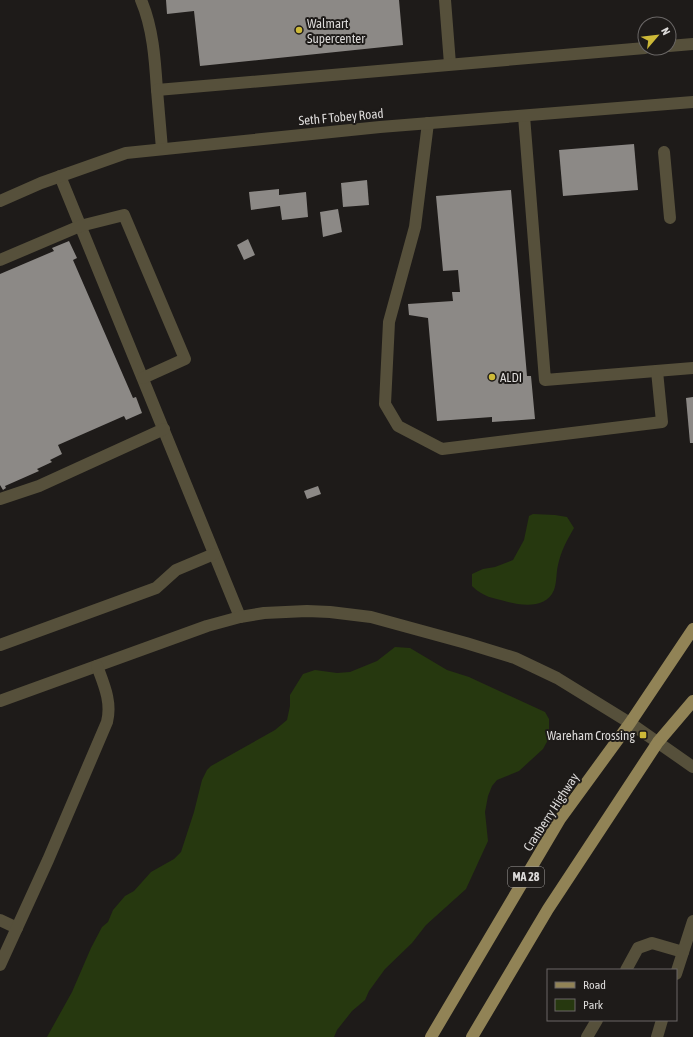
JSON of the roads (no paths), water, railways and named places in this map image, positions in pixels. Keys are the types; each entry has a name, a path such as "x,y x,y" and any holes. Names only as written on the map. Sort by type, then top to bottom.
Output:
{"main road":[{"name":"Cranberry Highway","path":"431,1037 560,819 630,723 693,629"},
{"name":"MA 28","path":"472,1037 548,909 658,742 693,701"}],"street":[{"path":"141,0 148,20 151,35 158,90 162,149"},
{"path":"445,0 450,64"},
{"path":"677,45 693,44"},
{"path":"158,90 637,49"},
{"name":"Seth F Tobey Road","path":"0,201 60,176 126,153 380,127 693,102"},
{"path":"524,116 546,380 693,368"},
{"path":"428,123 415,227 389,322 385,404 398,426 442,449 662,422 657,371"},
{"path":"664,152 670,218"},
{"path":"60,176 240,617"},
{"path":"0,260 80,226 124,215 185,359 143,378"},
{"path":"0,498 39,486 164,429"},
{"path":"0,645 156,588 176,570 214,554"},
{"path":"0,701 207,626 240,617 285,612 330,612 371,617 421,630 515,658 535,666 558,678 630,723 693,767"},
{"path":"0,965 48,860 107,722 109,714 108,698 97,666"},
{"path":"0,920 17,928"},
{"path":"677,971 693,921"},
{"path":"627,969 638,948 652,943 683,952"},
{"path":"587,1037 596,1021"},
{"path":"657,1037 662,1021"}],"place":[{"name":"Walmart Supercenter","path":"299,30"},
{"name":"ALDI","path":"492,377"},
{"name":"Wareham Crossing","path":"643,735"}]}
